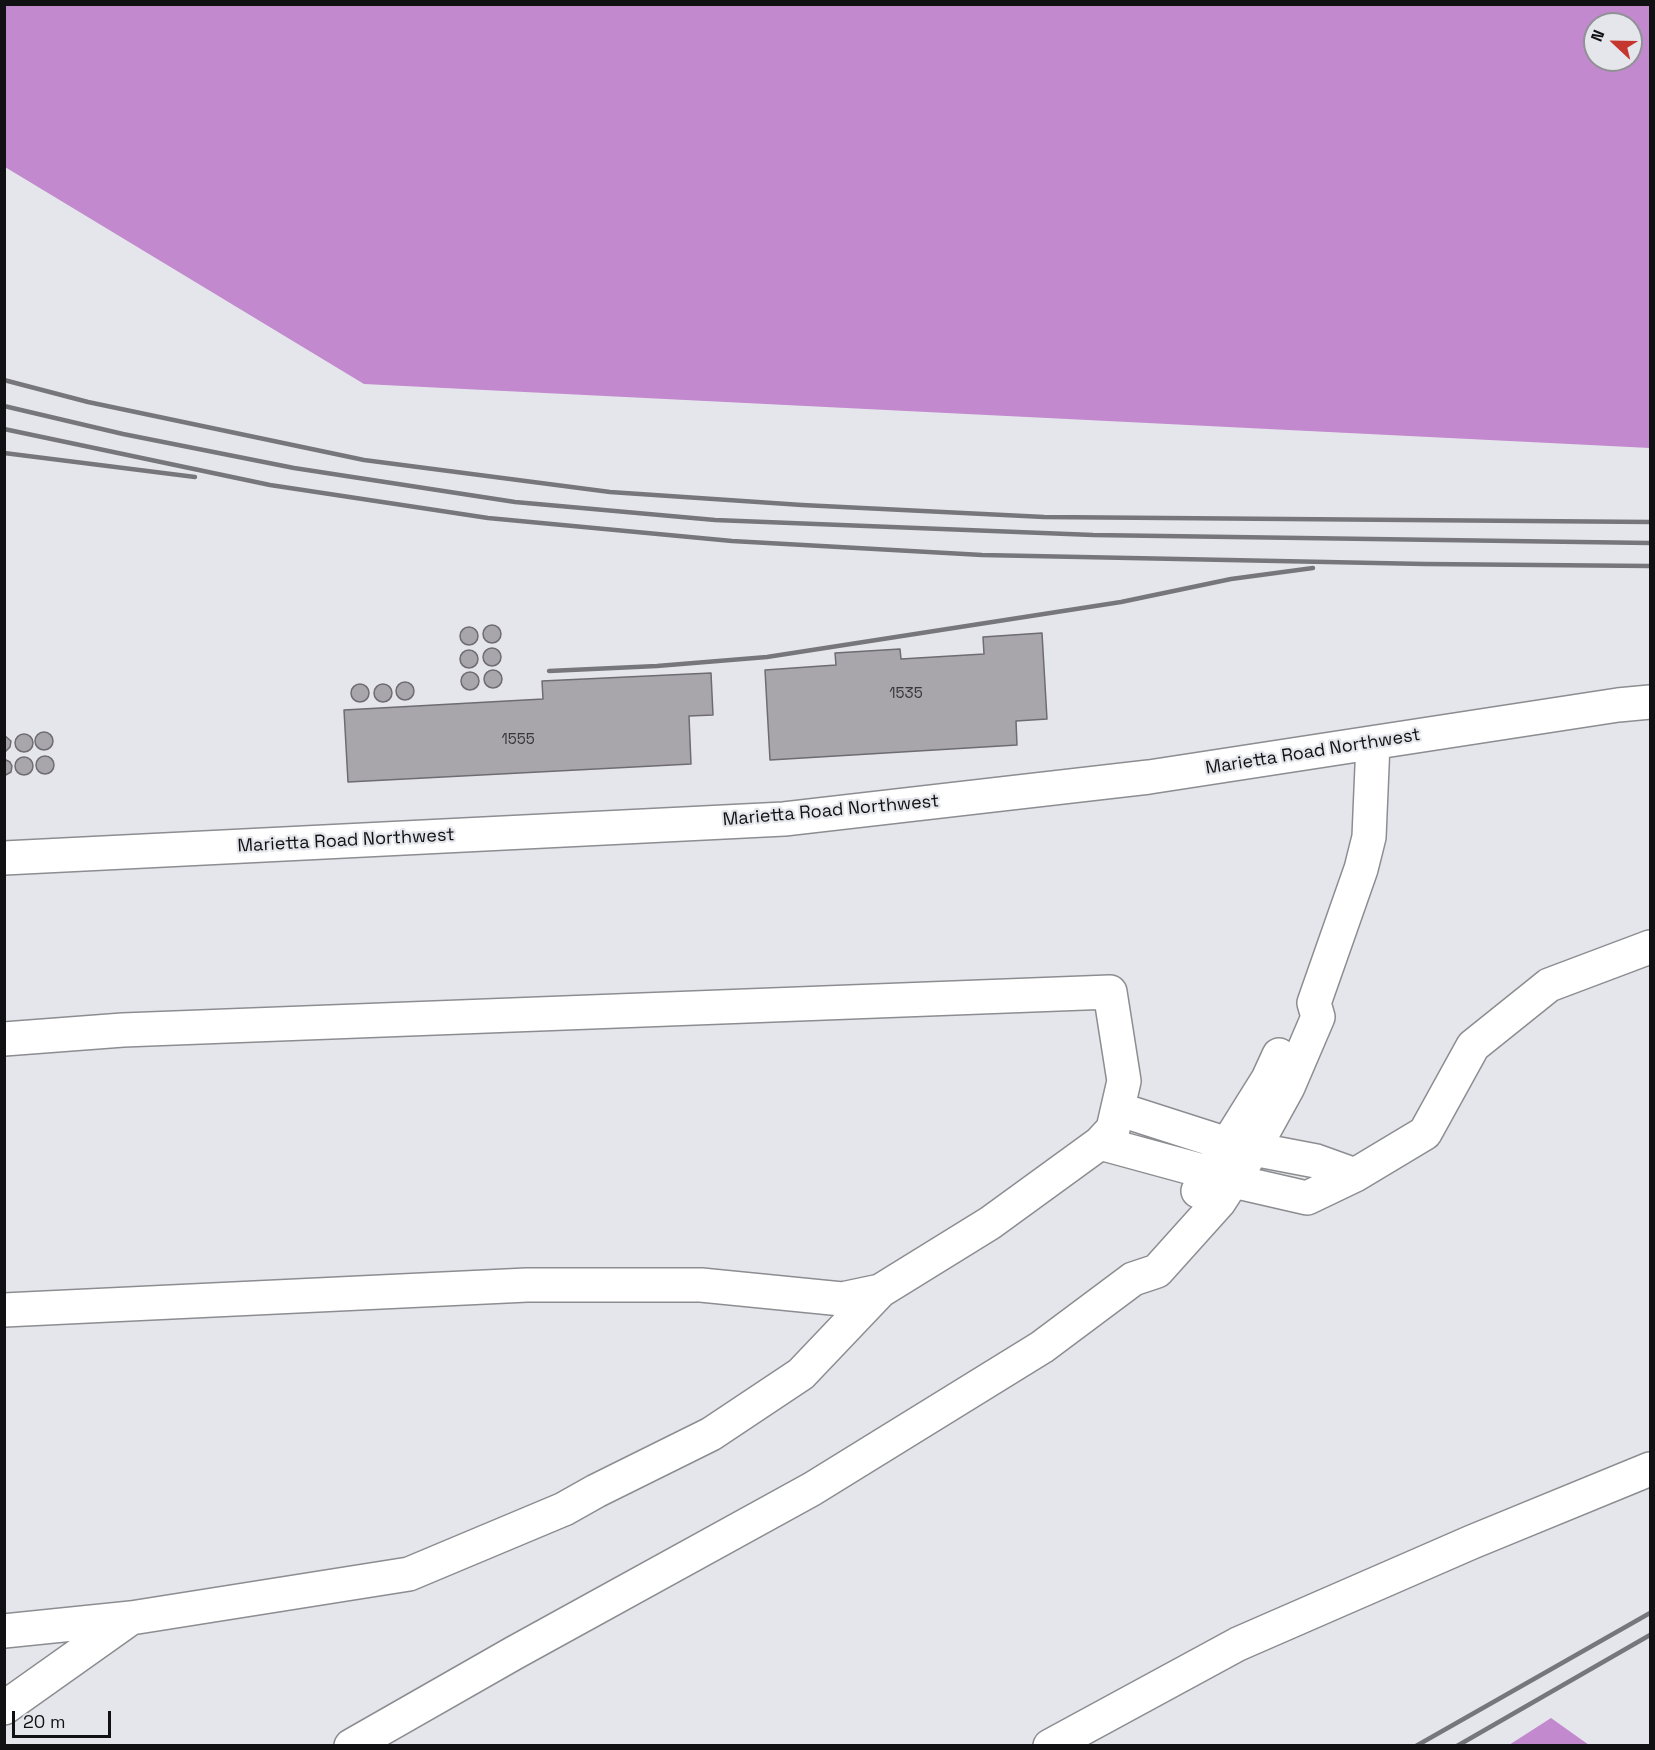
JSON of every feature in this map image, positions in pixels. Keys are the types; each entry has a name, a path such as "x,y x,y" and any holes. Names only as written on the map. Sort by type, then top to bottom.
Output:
{"street":[{"name":"Marietta Road Northwest","path":"4,858 784,819 1149,777 1650,702"},
{"path":"351,1746 514,1653 812,1489 1042,1347 1133,1279 1144,1257 1198,1192 1221,1177 1240,1147 1288,1087 1318,1017 1314,1003 1361,869 1369,837 1373,743"},
{"path":"1100,1143 1307,1198 1355,1175 1425,1133 1473,1046 1549,985 1650,947"},
{"path":"4,1039 147,1029 1110,992 1124,1081 1113,1129 1100,1143 990,1223 880,1291 801,1374 711,1434 564,1509 409,1574 131,1618 4,1631"},
{"path":"1118,1109 1240,1147 1316,1161 1355,1175"},
{"path":"4,1310 527,1284 701,1285 842,1299 880,1291"},
{"path":"1050,1746 1238,1644 1472,1542 1650,1469"},
{"path":"4,1708 131,1618"}],"shaded area":[{"path":"4,5 1650,5 1650,448 364,384 5,167"},
{"path":"1551,1718 1589,1745 1509,1745"}],"building":[{"path":"488,625 496,625 501,630 499,641 488,643 483,638 483,630"},
{"path":"469,627 477,632 478,636 473,644 469,645 461,640 460,636 465,628"},
{"path":"1042,633 1047,719 1016,721 1017,745 770,760 765,670 836,665 835,653 900,649 901,659 984,654 983,637"},
{"path":"492,648 500,653 501,657 496,665 492,666 484,661 483,657 488,649"},
{"path":"469,650 475,653 478,659 475,665 469,668 463,665 460,659 463,653"},
{"path":"493,670 501,675 502,679 497,687 493,688 485,683 484,679 489,671"},
{"path":"466,672 474,672 479,677 477,688 466,690 461,685 461,677"},
{"path":"711,673 713,715 689,716 691,764 348,782 344,710 543,699 542,681"},
{"path":"405,682 411,685 414,691 411,697 405,700 399,697 396,691 399,685"},
{"path":"356,684 364,684 369,689 367,700 356,702 351,697 351,689"},
{"path":"383,684 391,689 392,693 387,701 383,702 375,697 374,693 379,685"},
{"path":"44,732 52,737 53,741 48,749 44,750 36,745 35,741 40,733"},
{"path":"24,734 30,737 33,743 30,749 24,752 18,749 15,743 18,737"},
{"path":"4,735 11,741 10,747 4,753"},
{"path":"45,756 51,759 54,765 51,771 45,774 39,771 36,765 39,759"},
{"path":"24,757 30,760 33,766 30,772 24,775 18,772 15,766 18,760"},
{"path":"4,759 12,766 11,772 4,776"}],"railway":[{"path":"4,380 88,402 364,460 610,492 802,505 1044,517 1650,522"},
{"path":"4,406 123,434 294,468 515,502 715,520 1093,535 1650,543"},
{"path":"4,429 270,485 488,518 732,541 982,555 1650,566"},
{"path":"4,453 195,477"},
{"path":"549,671 657,666 767,657 1121,602 1231,579 1313,568"},
{"path":"1416,1746 1650,1613"},
{"path":"1457,1746 1650,1635"}]}
